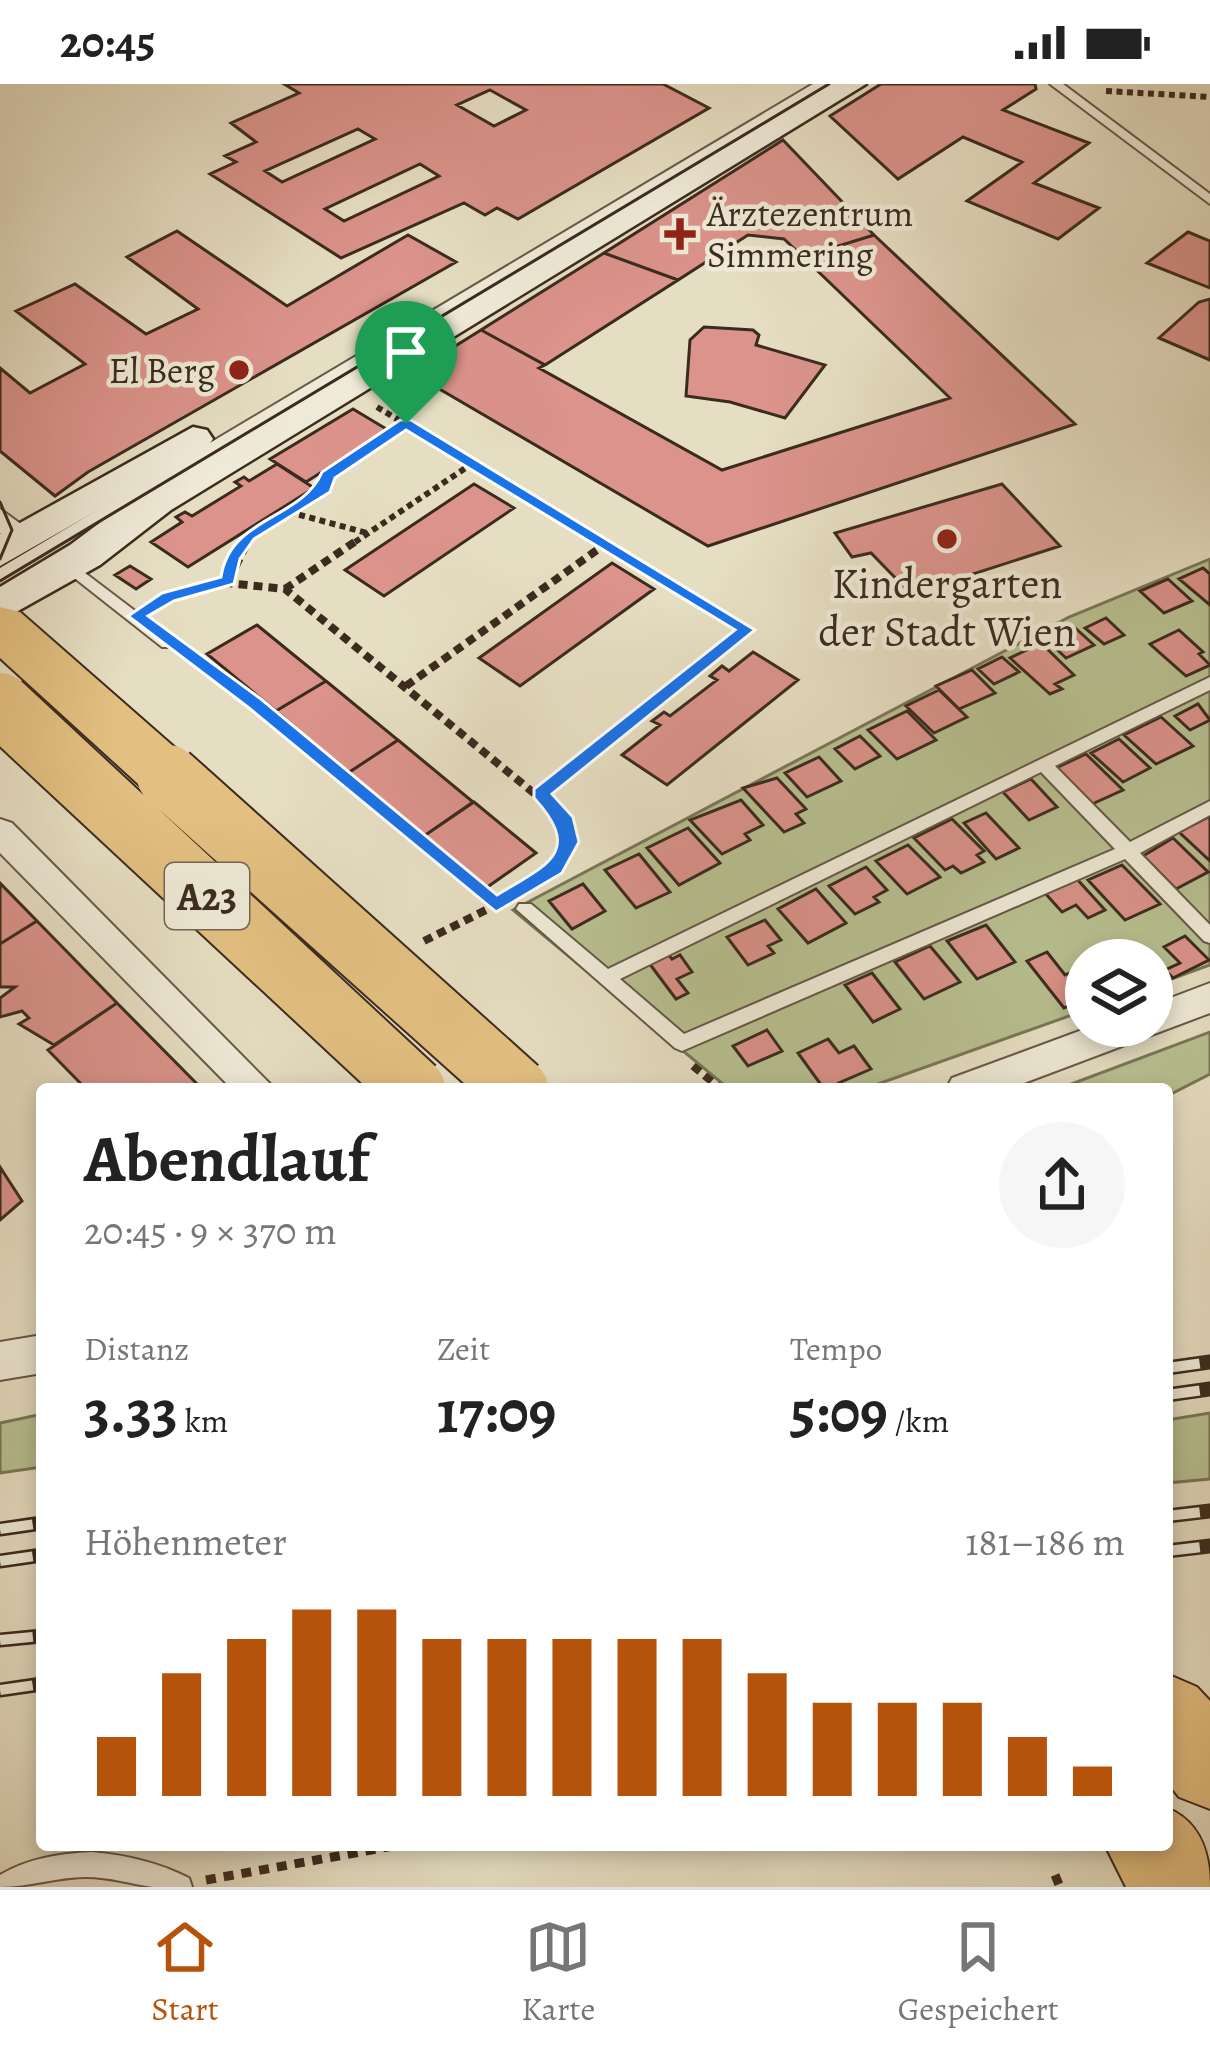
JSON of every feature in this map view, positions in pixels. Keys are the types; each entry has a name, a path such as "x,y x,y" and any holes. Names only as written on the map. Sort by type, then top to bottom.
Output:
{"highway":[{"name":"A23","path":"0,626 510,1083"},
{"name":"A23","path":"0,704 408,1083"},
{"path":"1173,1724 1210,1766"},
{"path":"1154,1851 1182,1887"}],"main road":[{"path":"8,536 792,84"},
{"path":"0,606 68,566 156,502 850,84"}],"street":[{"path":"0,832 250,1083"},
{"path":"1173,1012 1210,998"},
{"path":"981,1083 1079,1047"},
{"path":"0,1361 36,1355"}],"lane":[{"path":"0,574 821,84"},
{"path":"1057,84 1210,200"},
{"path":"68,566 166,643"},
{"path":"605,978 1210,683"},
{"path":"1045,766 1210,936"},
{"path":"519,914 682,1043 1128,851 1210,807"},
{"path":"2,1887 40,1869 127,1867 179,1886"}],"path":[{"path":"1076,98 1090,91 1210,97"},
{"path":"344,388 746,630 540,793"},
{"path":"229,580 232,558 248,536 324,489 328,476 406,424"},
{"path":"285,589 473,463"},
{"path":"287,512 369,533"},
{"path":"406,686 607,544"},
{"path":"136,616 168,597 229,580 260,580 285,589 540,793 566,822 570,842 556,868 421,943"},
{"path":"166,643 178,642 496,905 519,914"},
{"path":"686,1061 714,1083"},
{"path":"179,1886 367,1851"}],"green space":[{"path":"1210,559 1210,965 1173,978 1173,939 1065,939 1065,1017 881,1083 722,1083 513,910 1069,617"},
{"path":"1210,1032 1210,1074 1173,1093 1173,1083 1074,1083"},
{"path":"1210,1413 1210,1479 1173,1482 1173,1419"},
{"path":"36,1415 36,1468 0,1473 0,1423"}],"building":[{"path":"284,84 663,84 709,108 518,219 497,208 485,215 464,203 341,258 210,174 236,162 225,156 256,142 231,123 299,93","holes":["490,90 526,110 494,126 457,105","358,129 375,139 282,182 265,171","420,164 439,176 344,221 325,209"]},
{"path":"881,84 1035,84 1036,89 1003,110 1089,143 1034,183 1099,208 1058,239 967,201 1022,162 963,137 898,179 830,116"},
{"path":"783,140 874,235 803,257 784,239 748,235 678,280 604,253"},
{"path":"177,231 287,306 408,235 456,262 88,472 55,496 0,451 0,368 30,393 85,364 16,311 75,284 146,334 198,309 127,257"},
{"path":"1188,232 1210,241 1210,288 1147,263"},
{"path":"874,235 1075,424 708,546 412,373 481,330 545,365 539,368 722,470 950,398 803,257"},
{"path":"604,253 678,280 545,365 481,330"},
{"path":"1210,299 1210,360 1159,338 1199,302"},
{"path":"704,327 753,330 759,335 756,345 825,365 785,418 730,402 686,396 690,340"},
{"path":"353,409 388,430 306,482 270,459"},
{"path":"277,464 314,488 188,567 151,542 182,522 176,517 185,512 192,516 241,486 235,482 244,477 249,481"},
{"path":"474,484 514,508 384,596 345,570"},
{"name":"Kindergarten der Stadt Wien","path":"1002,484 1060,546 911,594 871,553 852,557 835,533"},
{"path":"612,563 654,589 520,686 479,658"},
{"path":"130,566 151,579 136,589 115,575"},
{"path":"1203,568 1210,574 1210,605 1179,579"},
{"path":"1168,579 1192,601 1164,613 1140,591"},
{"path":"1106,618 1124,635 1104,644 1085,628"},
{"path":"257,625 326,681 276,711 207,654"},
{"path":"1073,626 1094,645 1066,658 1044,637"},
{"path":"1179,630 1210,665 1186,676 1150,644"},
{"path":"1041,643 1074,675 1055,684 1062,689 1050,694 1010,658"},
{"path":"753,652 798,680 667,785 622,755 660,725 652,721 664,712 670,716 717,680 710,676 722,666 729,671"},
{"path":"1002,657 1019,672 994,684 978,669"},
{"path":"972,670 995,693 959,709 936,686"},
{"path":"326,681 398,740 348,773 276,711"},
{"path":"939,690 967,717 934,733 906,706"},
{"path":"1198,704 1210,720 1190,730 1175,716"},
{"path":"907,711 936,740 897,759 868,730"},
{"path":"1161,717 1193,746 1156,764 1124,735"},
{"path":"860,736 880,756 855,769 835,749"},
{"path":"1119,739 1150,768 1123,782 1091,753"},
{"path":"398,740 473,802 424,836 348,773"},
{"path":"1086,754 1123,790 1092,804 1056,768"},
{"path":"819,757 841,781 807,797 785,773"},
{"path":"777,778 806,809 796,814 804,823 784,832 743,788"},
{"path":"1031,779 1057,807 1029,820 1003,792"},
{"path":"741,800 763,825 745,834 750,840 722,854 690,820"},
{"path":"474,802 536,853 486,888 424,836"},
{"path":"986,813 1019,848 996,859 964,823"},
{"path":"1210,816 1210,861 1179,832"},
{"path":"952,819 984,851 977,855 984,862 961,873 953,866 945,870 914,838"},
{"path":"688,828 720,863 679,885 647,848"},
{"path":"1173,838 1208,872 1176,889 1143,856"},
{"path":"908,845 940,877 907,894 876,861"},
{"path":"639,854 670,892 636,908 605,870"},
{"path":"1122,865 1160,904 1125,920 1088,880"},
{"path":"866,867 887,890 874,897 879,902 855,914 829,886"},
{"path":"1076,878 1105,910 1088,918 1076,905 1062,912 1044,892"},
{"path":"0,883 37,921 0,944"},
{"path":"583,884 605,911 572,929 549,901"},
{"path":"816,889 846,923 808,943 778,909"},
{"path":"765,920 781,940 768,946 774,953 748,965 727,937"},
{"path":"37,921 117,1003 54,1045 19,1024 29,1018 22,1011 0,1017 0,998 15,987 0,987 0,944"},
{"path":"986,925 1015,962 977,979 947,941"},
{"path":"1185,936 1209,960 1173,978 1173,966 1180,963 1173,956 1173,942"},
{"path":"930,946 960,982 924,999 895,962"},
{"path":"1047,952 1065,975 1065,1008 1064,1008 1027,961"},
{"path":"668,954 672,959 680,955 692,972 677,979 688,993 676,999 649,963"},
{"path":"872,973 900,1009 873,1022 845,985"},
{"path":"117,1003 196,1083 80,1083 48,1050"},
{"path":"767,1030 782,1051 748,1066 733,1046"},
{"path":"828,1039 839,1053 854,1046 871,1069 839,1083 820,1083 798,1053"},
{"path":"0,1167 22,1201 0,1220"}],"tram line":[{"path":"0,581 829,84"},
{"path":"0,502 12,530 0,559"}],"railway":[{"path":"1173,1367 1210,1362"},
{"path":"1173,1394 1210,1389"},
{"path":"1173,1515 1210,1511"},
{"path":"0,1529 36,1524"},
{"path":"1173,1550 1210,1546"},
{"path":"0,1561 36,1556"},
{"path":"0,1640 36,1637"},
{"path":"0,1690 36,1685"}],"place":[{"name":"Ärztezentrum Simmering","path":"680,234"},
{"name":"El Berg","path":"239,370"},
{"name":"Kindergarten der Stadt Wien","path":"947,539"}],"route":[{"path":"406,424 746,630 540,793 566,822 570,842 556,868 496,905 255,703 178,642 166,643 136,616 168,597 229,580 232,558 248,536 324,489 328,476 406,424"}]}
